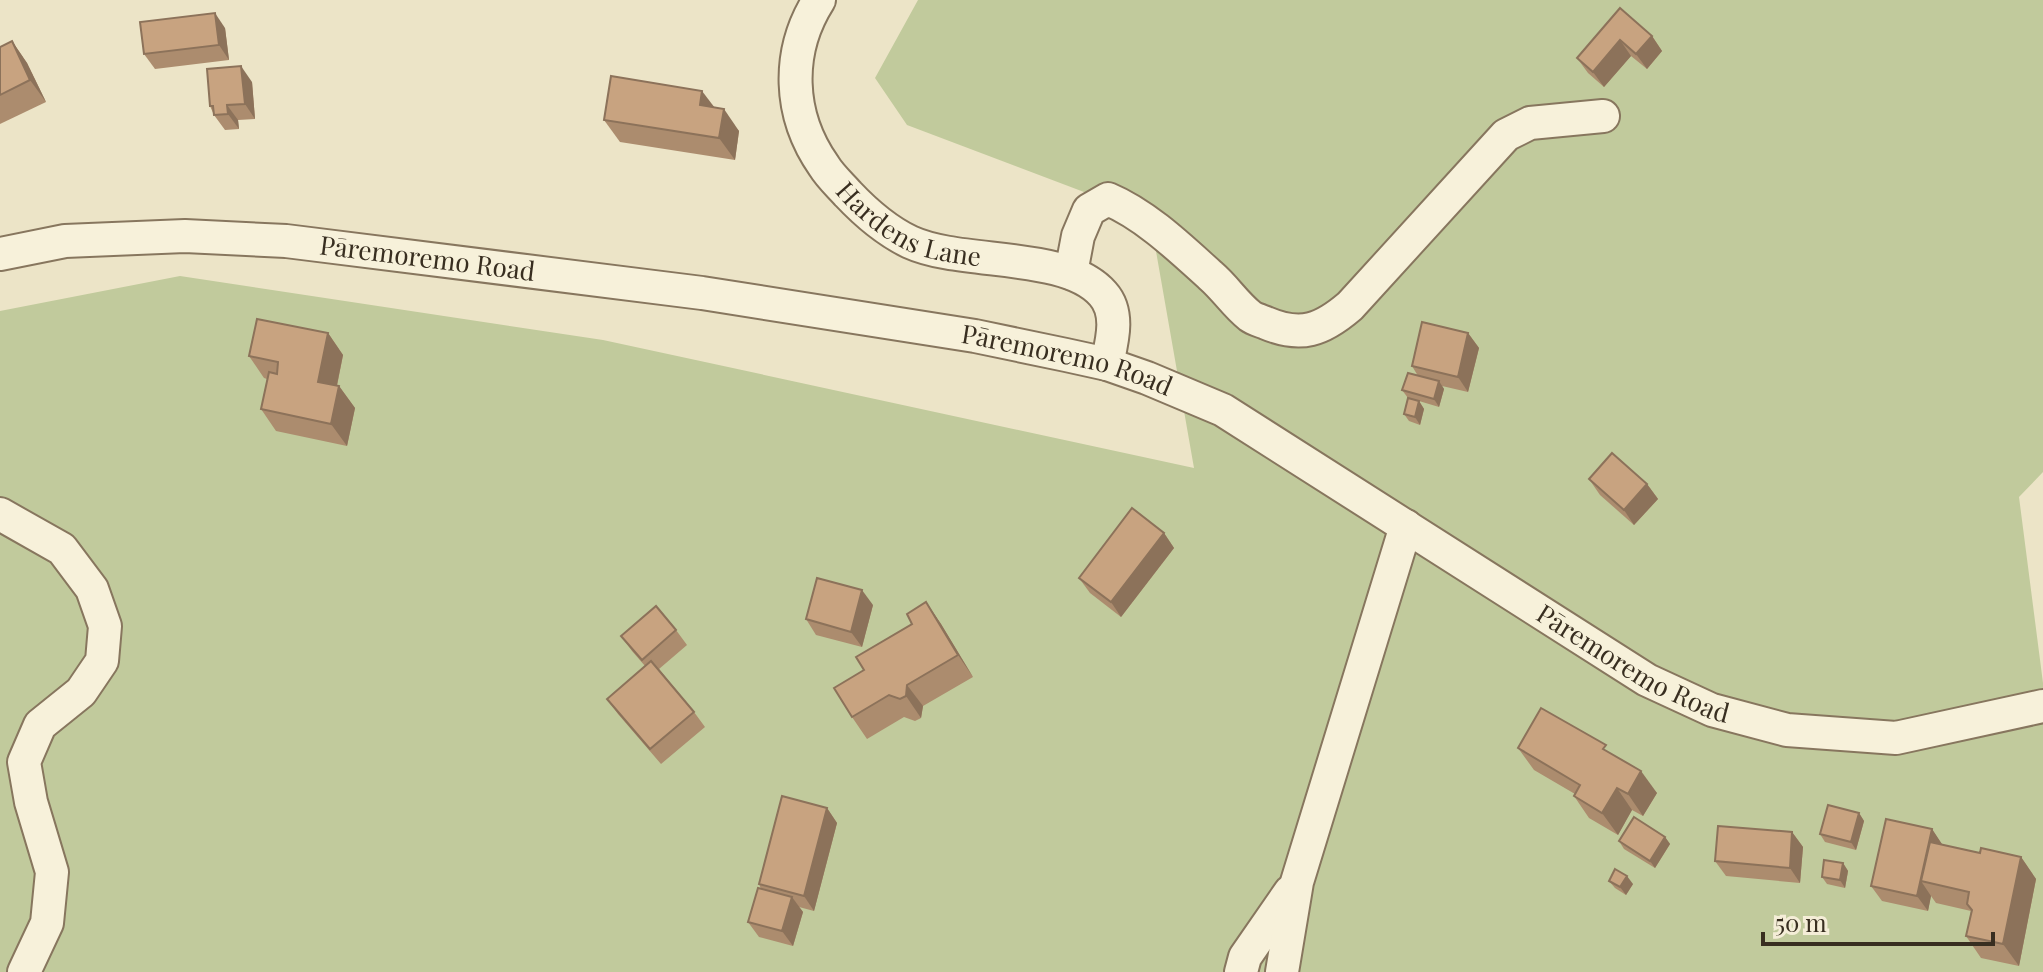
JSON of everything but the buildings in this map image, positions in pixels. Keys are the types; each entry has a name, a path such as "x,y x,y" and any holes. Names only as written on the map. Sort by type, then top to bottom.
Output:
{"street":[{"name":"Hardens Lane","path":"819,0 806,20 794,64 800,119 823,166 864,211 911,242 961,255 1071,273 1103,294 1111,308 1113,321 1107,364"},
{"path":"1071,273 1078,236 1089,210 1108,199 1125,206 1168,239 1214,278 1251,317 1286,332 1309,330 1332,322 1350,306 1506,135 1530,123 1603,116"},
{"name":"Pāremoremo Road","path":"0,254 65,241 185,236 286,241 702,293 975,336 1107,364 1187,393 1223,410 1647,680 1712,710 1787,730 1896,738 2043,706"},
{"path":"0,514 62,549 92,589 105,626 102,661 81,692 40,725 24,762 31,802 52,872 47,923 24,972"},
{"path":"1282,972 1297,882 1406,526"},
{"path":"1241,972 1245,957 1297,882"}],"green space":[{"path":"918,0 2043,0 2043,472 2019,497 2043,683 2043,972 0,972 0,311 180,276 603,340 1194,468 1150,217 907,125 875,78"}]}
